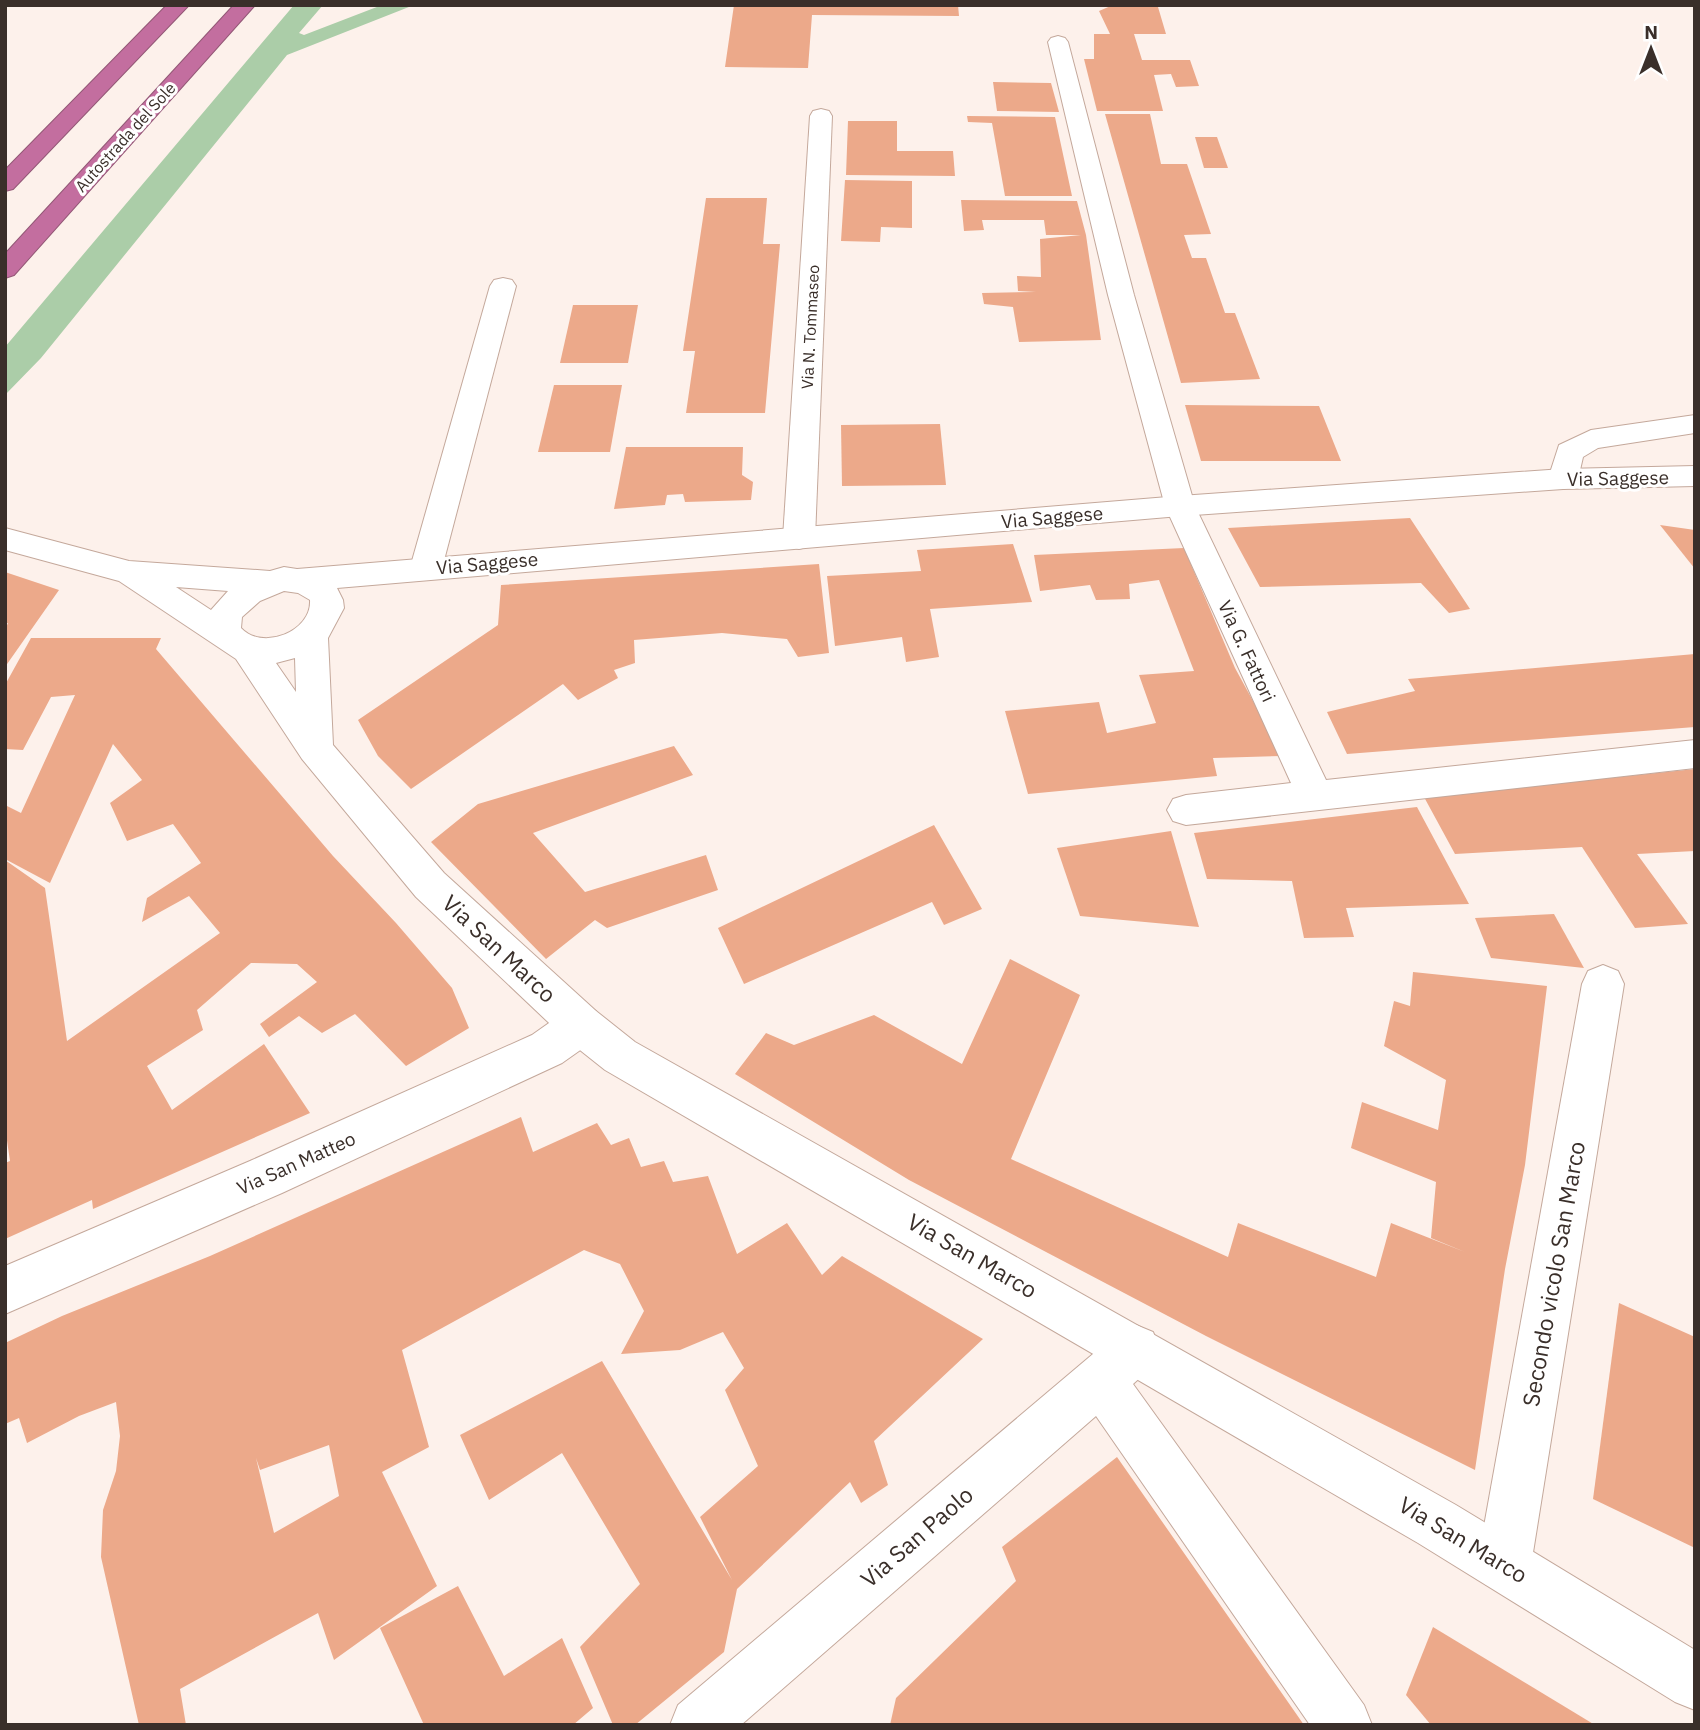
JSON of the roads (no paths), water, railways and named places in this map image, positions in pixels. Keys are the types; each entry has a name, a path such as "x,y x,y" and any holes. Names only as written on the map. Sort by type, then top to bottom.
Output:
{"highway":[{"path":"5,184 179,5"},
{"name":"Autostrada del Sole","path":"5,270 245,5"}],"street":[{"name":"Via G. Fattori","path":"1058,42 1121,295 1180,506 1315,796"},
{"name":"Via N. Tommaseo","path":"799,538 821,116"},
{"path":"129,572 242,646 281,649 319,623 418,569 503,286"},
{"path":"1563,479 1569,452 1578,445 1591,440 1695,424"},
{"name":"Via Saggese","path":"300,580 1180,506 1563,479 1695,476"},
{"path":"5,540 129,572 267,582 300,580 313,584 322,591 327,600 319,623 316,749"},
{"path":"242,646 228,634 225,623 229,610 238,598 267,582"},
{"name":"Via San Marco","path":"242,646 316,749 430,885 581,1025 620,1056 1118,1365 1504,1565 1695,1682"},
{"path":"1186,810 1695,754"},
{"name":"Secondo vicolo San Marco","path":"1504,1565 1603,984"},
{"name":"Via San Matteo","path":"5,1290 535,1055 581,1025"},
{"path":"1118,1365 1344,1725"},
{"name":"Via San Paolo","path":"698,1725 1118,1365"}]}
